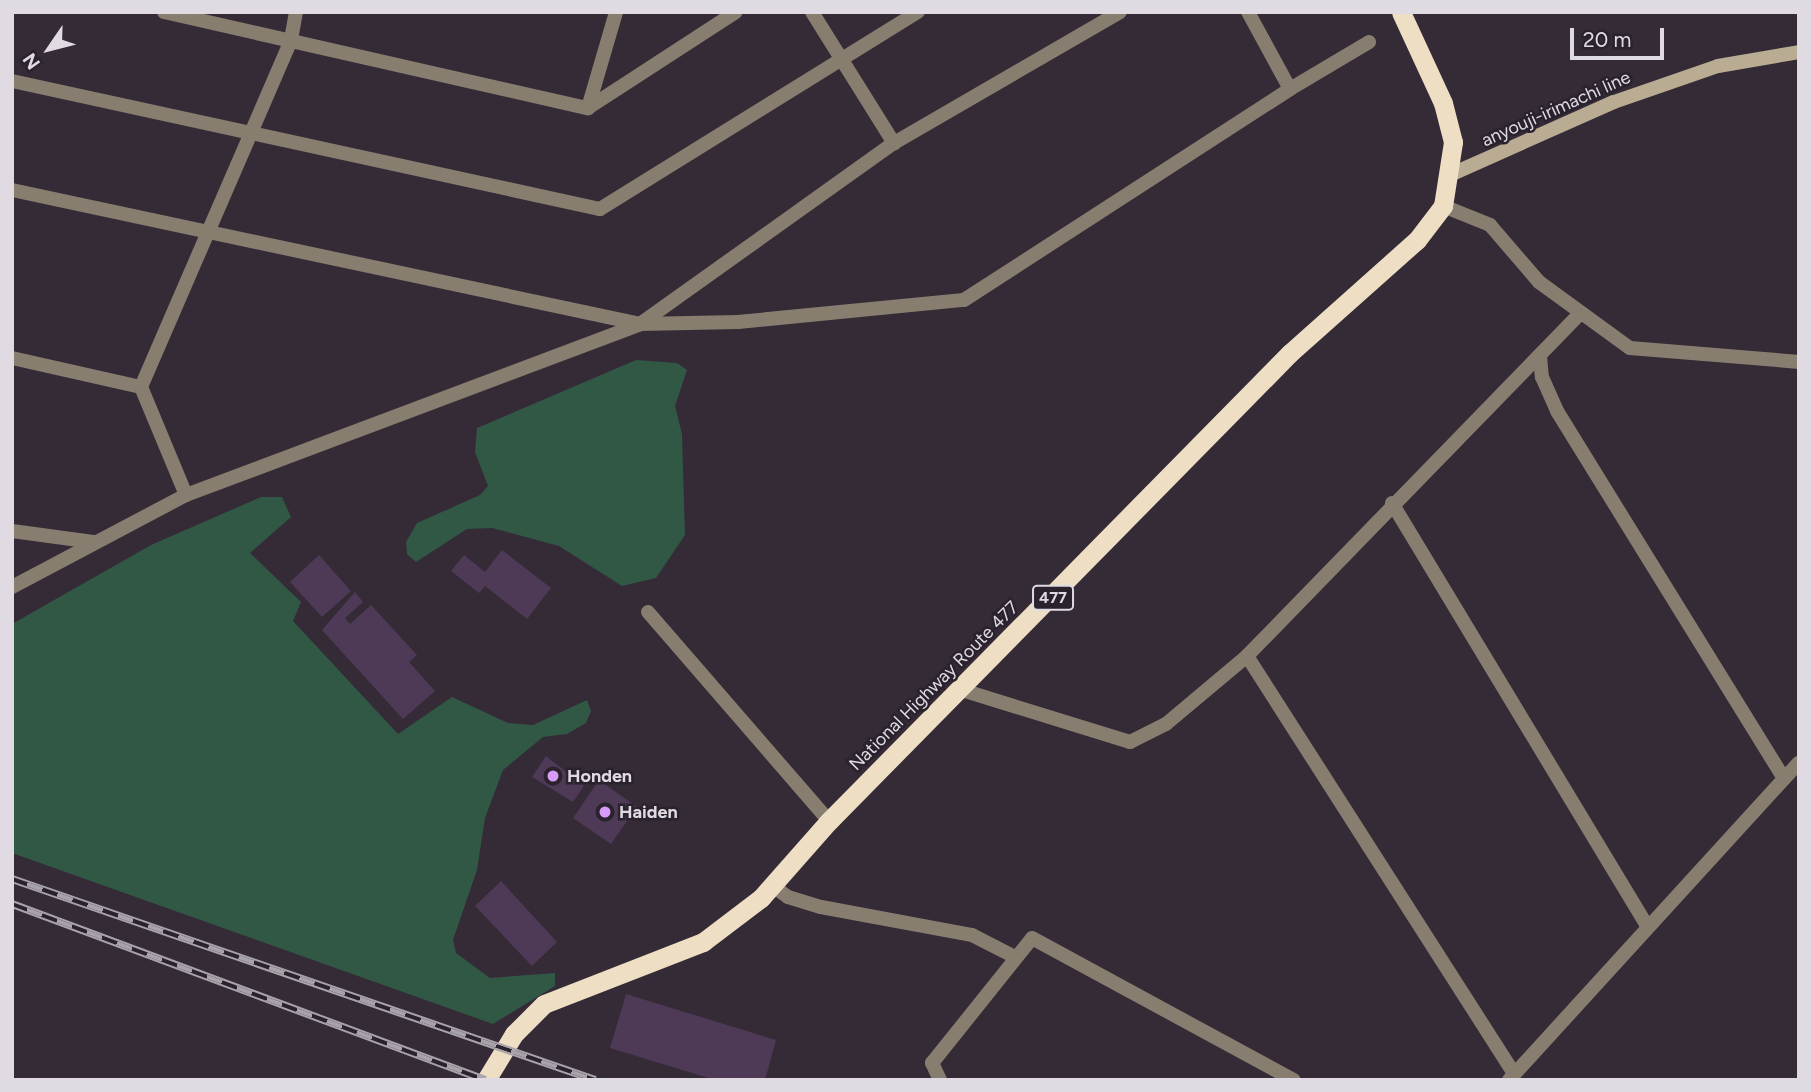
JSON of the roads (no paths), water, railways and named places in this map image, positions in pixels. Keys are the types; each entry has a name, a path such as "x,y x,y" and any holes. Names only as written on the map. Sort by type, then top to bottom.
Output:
{"highway":[{"name":"National Highway Route 477","path":"486,1080 513,1034 544,1004 703,942 772,885 829,821 962,690 1290,353 1417,240 1443,206 1452,174 1453,142 1443,103 1401,12"}],"main road":[{"name":"anyouji-irimachi line","path":"1452,174 1614,102 1718,66 1799,52"}],"street":[{"path":"164,12 588,108 736,12"},
{"path":"186,495 141,387 291,40 296,12"},
{"path":"588,108 616,12"},
{"path":"812,12 894,143"},
{"path":"12,81 600,208 918,12"},
{"path":"12,587 186,495 640,324 894,143 1120,12"},
{"path":"1248,12 1290,89"},
{"path":"12,190 640,324 738,322 964,300 1290,89 1369,42"},
{"path":"1443,206 1490,225 1539,282 1579,315 1630,348 1799,362"},
{"path":"962,690 1130,742 1166,724 1247,656 1392,503 1579,315"},
{"path":"1539,356 1557,411 1784,778"},
{"path":"12,359 141,387"},
{"path":"1392,503 1647,925"},
{"path":"12,531 93,542"},
{"path":"648,612 829,821"},
{"path":"1247,656 1511,1077 1647,925 1799,762"},
{"path":"772,885 788,897 821,907 971,935 1015,957"},
{"path":"940,1080 933,1063 1032,938 1294,1080"}],"railway":[{"path":"12,879 595,1080"},
{"path":"12,904 485,1080"}],"place":[{"name":"Honden","path":"553,776"},
{"name":"Haiden","path":"605,812"}]}
